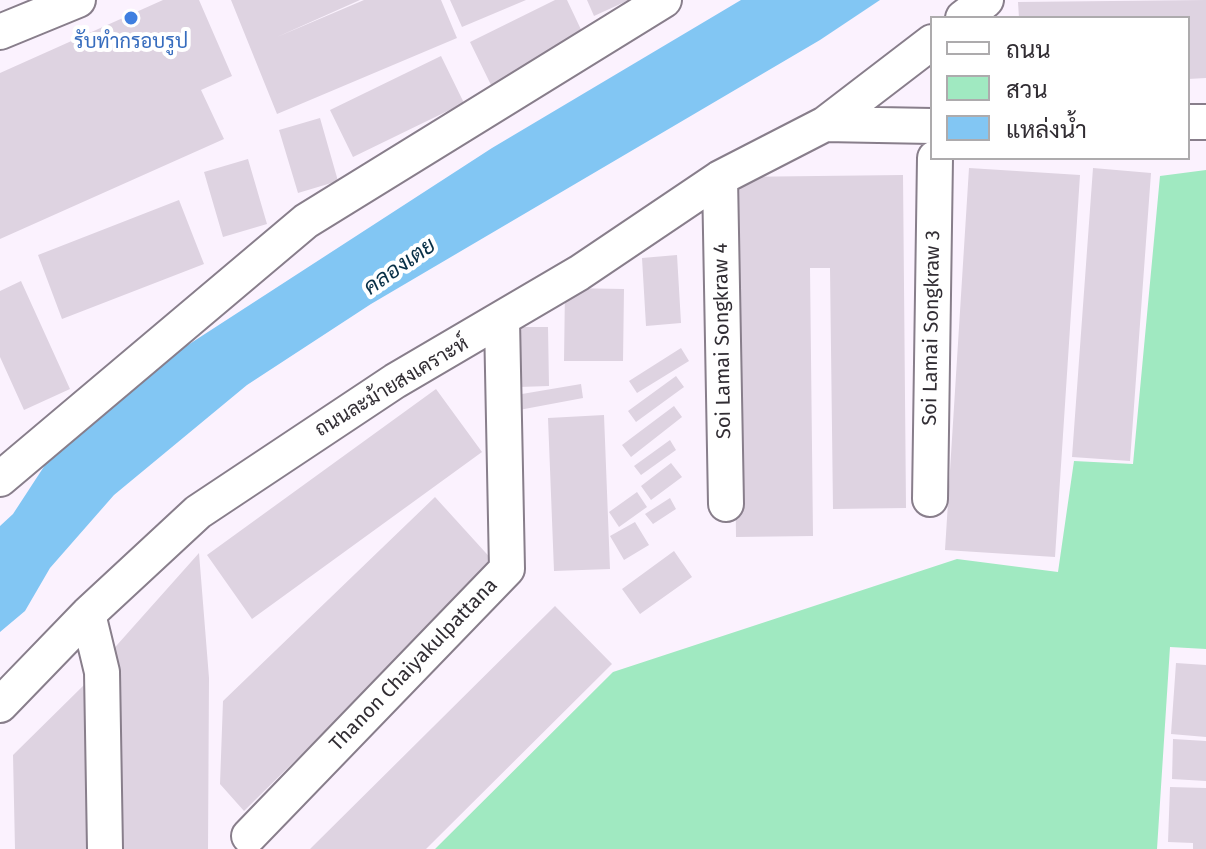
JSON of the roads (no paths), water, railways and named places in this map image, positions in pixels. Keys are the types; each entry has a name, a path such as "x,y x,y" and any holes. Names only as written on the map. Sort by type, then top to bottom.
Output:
{"street":[{"path":"0,32 78,0"},
{"path":"0,479 306,221 664,0"},
{"path":"966,16 986,0"},
{"name":"ถนนละม้ายสงเคราะห์","path":"0,705 88,614 198,512 395,381 502,321 720,178 825,124 930,44"},
{"name":"ถนนละม้ายสงเคราะห์","path":"825,124 930,126"},
{"name":"Soi Lamai Songkraw 3","path":"930,499 935,160"},
{"name":"Soi Lamai Songkraw 4","path":"720,178 726,504"},
{"name":"Thanon Chaiyakulpattana","path":"249,836 507,569 502,321"},
{"path":"88,614 102,672 105,849"}],"water":[{"name":"คลองเตย","path":"741,0 880,0 820,40 371,304 247,385 114,495 50,568 25,611 0,632 0,526 13,514 45,465 157,365 492,148"}],"place":[{"name":"รับทำกรอบรูป","path":"131,18"}]}
